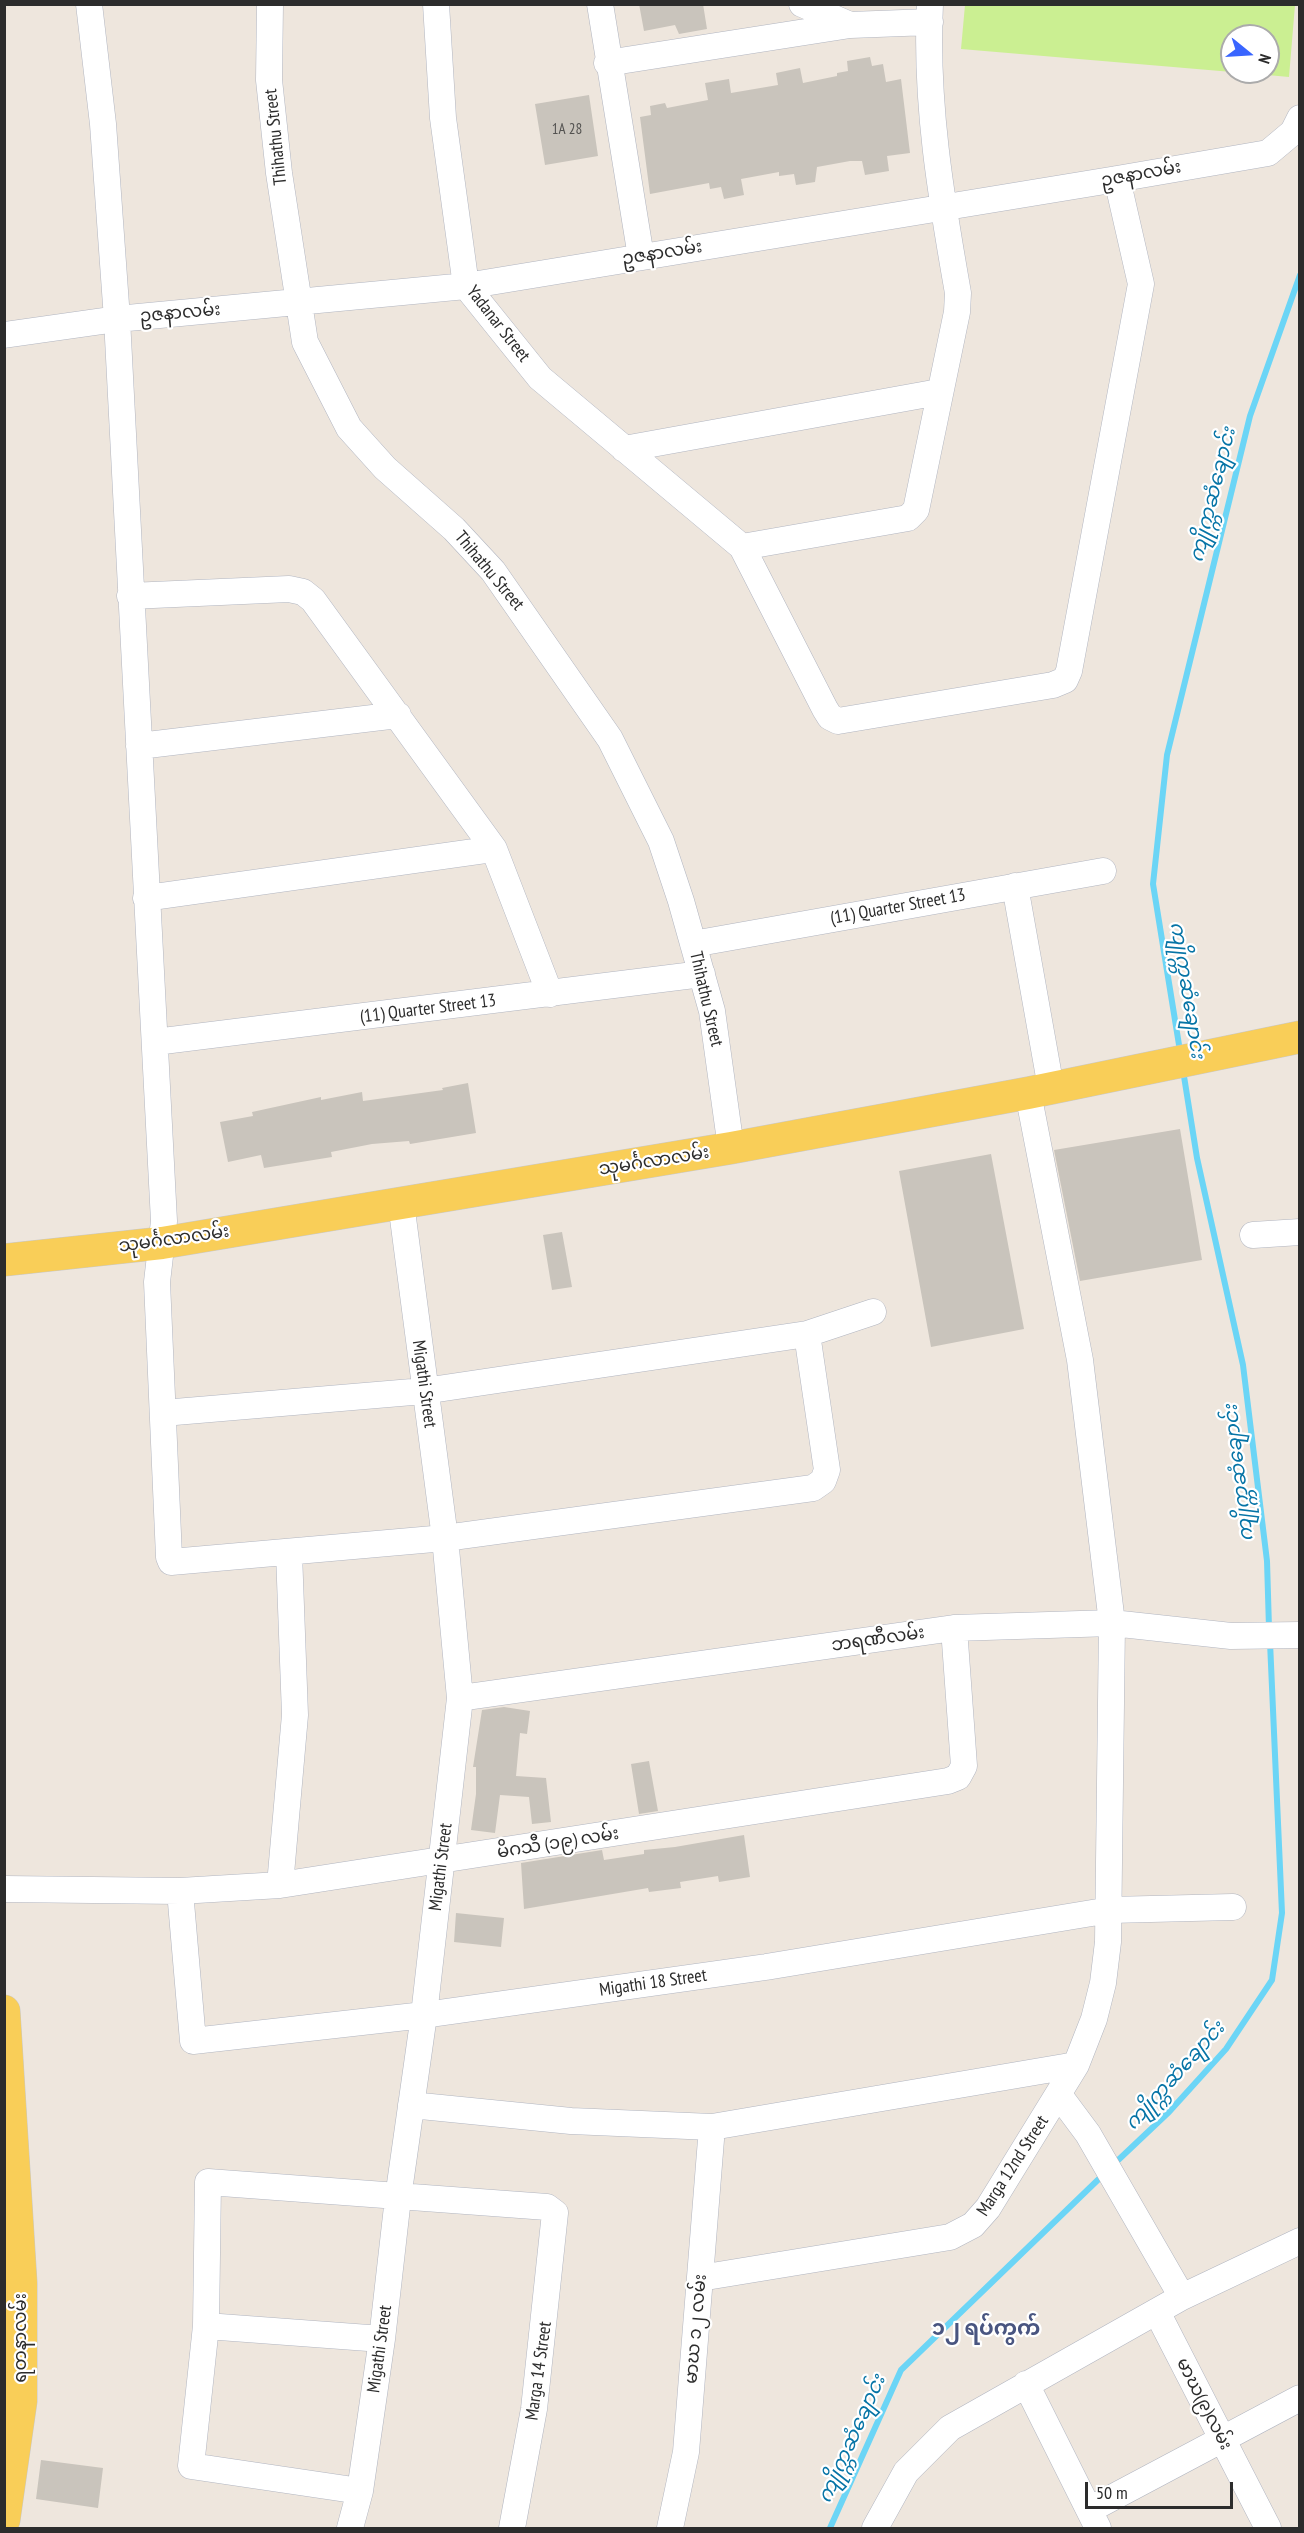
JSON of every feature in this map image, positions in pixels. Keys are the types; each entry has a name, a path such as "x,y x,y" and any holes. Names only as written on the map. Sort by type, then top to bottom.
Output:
{"main road":[{"name":"သုမင်္ဂလာလမ်း","path":"4,1260 162,1243 731,1148 1039,1090 1299,1037"},
{"name":"ရတနာလမ်း","path":"4,2011 6,2078 21,2283 21,2401 4,2520"}],"street":[{"path":"89,4 103,124 117,319 164,1221 157,1282 171,1562 445,1538 813,1488 823,1481 827,1470 807,1334"},
{"name":"Thihathu Street","path":"270,4 270,92 279,173 304,342 349,428 385,468 454,529 493,571 610,739 661,841 702,974 712,1011 731,1148"},
{"name":"Yadanar Street","path":"436,4 443,118 466,286 540,378 742,547"},
{"path":"600,4 607,63 641,257"},
{"path":"802,4 850,25"},
{"path":"607,63 930,13 930,96 943,207 958,293 957,312 918,505 913,515 742,547 830,717 838,721 1053,684 1065,680 1069,671 1140,284 1117,178"},
{"name":"ဥဇနာလမ်း","path":"4,334 117,319 466,286 1268,153 1293,132 1299,118"},
{"path":"624,449 939,392"},
{"path":"130,596 289,590 303,592 313,600 494,849 550,994"},
{"path":"139,746 398,715"},
{"path":"146,898 494,849"},
{"name":"(11) Quarter Street 13","path":"693,944 1103,871"},
{"name":"Marga 12nd Street","path":"700,2278 950,2237 973,2225 988,2208 1076,2065 1094,2019 1103,1983 1110,1910 1112,1623 1080,1360 1039,1090 1015,886"},
{"name":"(11) Quarter Street 13","path":"154,1042 702,974"},
{"name":"Migathi Street","path":"350,2529 360,2491 382,2339 424,2015 460,1698 445,1538 401,1203"},
{"path":"1253,1235 1299,1232"},
{"path":"163,1413 424,1391 807,1334 873,1312"},
{"path":"280,1885 295,1715 289,1553"},
{"name":"ဘရဏီလမ်း","path":"460,1698 954,1628 1112,1623 1231,1636 1299,1635"},
{"name":"မိဂသီ (၁၉) လမ်း","path":"4,1889 180,1891 280,1885 442,1862 948,1781 958,1777 964,1766 954,1628"},
{"name":"Migathi 18 Street","path":"180,1891 193,2042 424,2015 766,1967 1110,1910 1233,1907"},
{"path":"411,2105 571,2121 712,2127 1076,2065"},
{"path":"1059,2095 1088,2134 1138,2225 1182,2296"},
{"name":"မာဃ ၁၂ လမ်း","path":"670,2529 686,2452 712,2127"},
{"path":"360,2491 191,2466 206,2326 208,2182 399,2198"},
{"name":"Marga 14 Street","path":"399,2198 547,2207 555,2213 534,2409 512,2529"},
{"path":"875,2529 906,2472 950,2428 1182,2296 1297,2248"},
{"name":"မာဃ(၉)လမ်း","path":"1157,2312 1268,2529"},
{"path":"206,2326 382,2339"},
{"path":"1026,2384 1094,2519 1221,2440 1299,2398"}],"green space":[{"path":"965,5 1295,5 1289,77 1280,76 1280,24 1220,24 1220,71 961,49"}],"building":[{"path":"639,4 703,4 707,29 679,34 675,25 644,31"},
{"path":"870,57 872,66 883,64 886,82 901,79 910,153 887,156 889,171 865,175 862,161 850,161 817,167 815,182 796,185 794,174 779,176 779,172 741,179 744,195 724,199 721,187 710,189 709,183 650,194 640,117 651,115 650,106 665,103 667,108 708,100 705,83 729,79 731,93 778,85 776,73 800,68 803,83 837,76 837,73 848,71 847,61"},
{"path":"589,95 598,156 545,165 535,104"},
{"path":"468,1083 476,1133 410,1144 409,1141 372,1144 331,1152 332,1157 264,1168 261,1155 228,1162 220,1122 253,1116 252,1112 321,1097 321,1100 362,1092 363,1101 443,1090 442,1088"},
{"path":"1180,1129 1202,1260 1080,1281 1054,1150"},
{"path":"991,1154 1024,1329 931,1347 899,1171"},
{"path":"562,1232 572,1287 552,1290 543,1235"},
{"path":"504,1707 530,1711 527,1734 520,1733 516,1776 546,1778 551,1822 532,1824 529,1797 500,1795 495,1833 471,1830 476,1794 476,1767 473,1767 482,1710"},
{"path":"649,1761 658,1811 639,1814 631,1764"},
{"path":"744,1835 750,1877 719,1882 718,1876 680,1882 681,1888 649,1892 648,1888 524,1909 521,1863 602,1850 604,1860 644,1854 644,1850"},
{"path":"456,1913 504,1918 501,1947 454,1942"},
{"path":"41,2460 103,2468 98,2508 36,2499"}],"waterway":[{"name":"ကျိုက္ကဆံချောင်း","path":"1180,1051 1153,884 1167,755 1250,416 1300,275"},
{"name":"ကျိုက္ကဆံချောင်း","path":"1183,1070 1197,1158 1243,1365 1267,1561 1269,1628"},
{"name":"ကျိုက္ကဆံချောင်း","path":"1114,2164 1169,2112 1226,2049 1272,1980 1282,1913 1270,1642"},
{"name":"ကျိုက္ကဆံချောင်း","path":"830,2528 901,2370 1104,2174"}],"district":[{"name":"၁၂ ရပ်ကွက်","path":"986,2329"}]}
